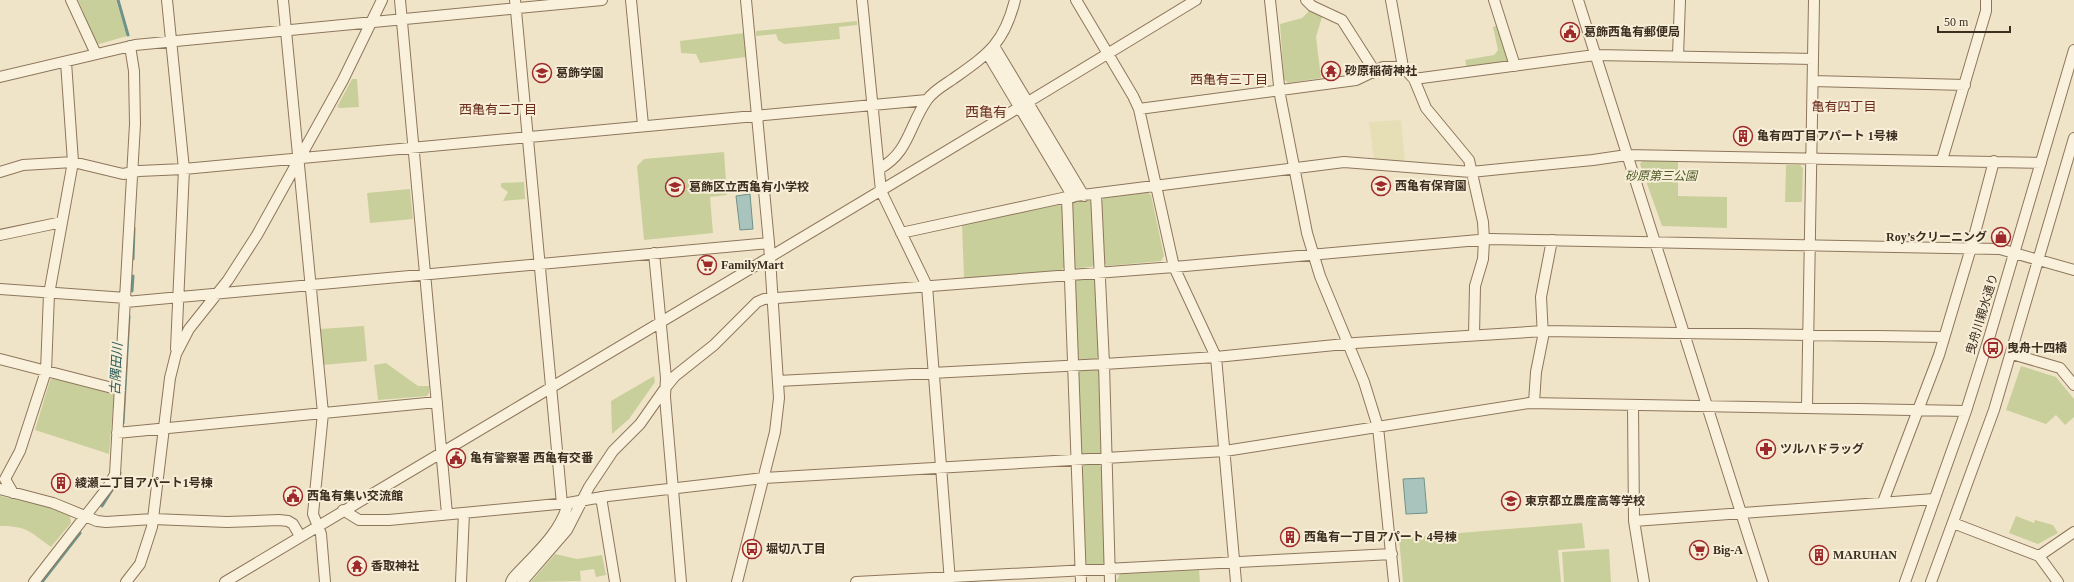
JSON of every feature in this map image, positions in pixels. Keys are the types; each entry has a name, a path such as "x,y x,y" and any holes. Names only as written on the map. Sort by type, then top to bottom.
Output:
{"street":[{"path":"71,0 96,54"},
{"path":"126,582 140,564 145,554 153,519 163,428 170,378 176,354 177,298 184,169 167,0"},
{"path":"284,0 323,413 313,514 321,534 325,582"},
{"path":"176,354 189,329 228,280 257,235 343,80 382,0"},
{"path":"400,0 447,514"},
{"path":"0,77 130,46 171,40 402,19 516,4 602,0"},
{"path":"631,0 643,125"},
{"path":"737,582 775,432 778,381 771,298 769,243 746,0"},
{"path":"862,0 881,191 927,286 950,580"},
{"path":"879,169 890,163 905,145 927,100 936,91 990,49 1004,34 1015,0"},
{"path":"1076,0 1139,109 1174,267 1216,356 1236,582"},
{"path":"225,582 343,510 769,259 1196,0"},
{"path":"1270,0 1279,90 1312,254 1372,406 1378,427 1394,582"},
{"path":"1306,0 1312,6 1342,20 1372,70"},
{"path":"1391,0 1403,67 1414,79 1426,108 1469,160 1483,222 1484,240 1483,260 1475,286 1474,335"},
{"path":"1494,0 1514,66"},
{"path":"1578,0 1706,406 1742,514 1762,582"},
{"path":"1678,56 1680,0"},
{"path":"1807,407 1814,0"},
{"path":"1942,160 1986,11 1986,0"},
{"path":"511,582 558,529 566,514 551,388 516,4"},
{"path":"34,582 86,516 115,474 135,124 134,71 130,46"},
{"path":"990,49 1024,105 1084,196"},
{"name":"曳舟川親水通り","path":"1905,582 1966,412 2074,50"},
{"path":"1414,79 1596,55 1813,59"},
{"path":"13,493 2,478 20,451 46,371 49,294 73,162 66,62"},
{"path":"1139,109 1356,80 1372,70 1383,67 1403,67"},
{"path":"1813,81 1965,85"},
{"path":"0,172 23,165 73,162 124,174 132,172 184,169 757,114 927,100"},
{"path":"1024,105 1070,197 1070,275 1081,582"},
{"path":"1931,582 1994,410 2012,354 2074,138"},
{"path":"901,233 1070,197 1344,162 1471,172 1593,160 1627,155 2041,162"},
{"path":"1883,502 1919,409 1944,337 1971,248 1994,161"},
{"path":"1096,194 1104,364 1110,582"},
{"path":"0,235 62,222"},
{"path":"522,582 567,530 584,500 589,487 613,451 640,424 666,386 675,376 714,345 757,302 771,298 1174,267 1484,240 2000,249 2039,262 2074,270"},
{"path":"1534,403 1542,331 1541,298 1552,240"},
{"path":"0,289 126,300 177,298 769,243"},
{"path":"654,253 661,323 666,386 665,397 681,582"},
{"path":"778,381 1104,364 1348,344 1542,331 1944,337"},
{"path":"2012,354 2060,368 2074,385"},
{"path":"0,359 120,390"},
{"path":"117,432 437,402"},
{"path":"343,510 359,520 390,520 565,504 601,497 764,478 1225,451 1534,403 1919,409 1966,412"},
{"path":"1633,405 1634,521 1644,582"},
{"path":"0,489 53,503 106,522 153,519 228,522 288,521 293,524 300,536"},
{"path":"601,497 615,582"},
{"path":"1634,521 1934,499"},
{"path":"461,582 464,513"},
{"path":"1953,523 2039,556 2058,582"},
{"path":"2039,556 2074,532"},
{"path":"856,582 950,580 1081,570 1392,554"}],"shaded area":[{"path":"1401,120 1405,162 1374,159 1369,122"}],"green space":[{"path":"78,0 116,0 127,36 97,44"},
{"path":"1309,11 1322,17 1316,37 1321,78 1288,83 1284,79 1280,24 1302,18"},
{"path":"857,21 857,25 839,27 840,39 784,44 778,40 776,34 756,36 756,31"},
{"path":"1498,25 1509,61 1508,63 1467,68 1465,60 1494,55 1498,50 1493,27"},
{"path":"744,33 746,57 700,63 696,54 681,53 680,41"},
{"path":"352,79 357,79 359,107 337,107"},
{"path":"724,152 727,195 710,197 713,233 644,240 637,166 644,159"},
{"name":"砂原第三公園","path":"1643,160 1678,160 1678,196 1727,197 1727,228 1662,226 1640,164"},
{"path":"1786,165 1800,165 1803,168 1802,202 1785,202"},
{"path":"524,182 525,199 503,201 508,192 501,187 501,183"},
{"path":"410,189 413,219 370,223 367,193"},
{"path":"1147,192 1151,195 1164,256 1161,261 1107,266 1103,262 1101,202 1104,198"},
{"path":"1089,199 1092,204 1095,263 1092,267 1076,268 1073,264 1071,205 1073,201"},
{"path":"1058,204 1063,207 1064,267 1061,271 964,278 962,224"},
{"path":"1092,277 1096,281 1099,355 1096,359 1079,359 1075,355 1073,283 1076,278"},
{"path":"364,326 367,361 323,365 320,329"},
{"path":"386,363 418,386 429,386 429,393 427,396 378,400 374,365"},
{"path":"2021,366 2056,377 2074,399 2074,417 2065,425 2056,415 2046,424 2006,410"},
{"path":"1079,369 1096,369 1100,372 1102,451 1099,454 1083,454 1079,449 1076,373"},
{"path":"654,376 655,382 629,419 612,434 611,401"},
{"path":"54,378 111,392 114,396 109,454 35,430 50,380"},
{"path":"1083,465 1099,465 1102,468 1106,560 1103,564 1087,564 1084,559 1081,469"},
{"path":"0,496 45,506 70,516 71,523 51,547 28,531 17,527 0,526"},
{"path":"2016,516 2034,523 2035,520 2053,525 2058,533 2038,544 2009,533"},
{"path":"1582,523 1585,548 1558,550 1561,582 1403,582 1399,538"},
{"path":"1609,549 1611,582 1564,582 1562,552"},
{"path":"555,554 577,559 602,555 606,575 596,577 594,569 580,571 581,581 531,582"},
{"path":"1199,570 1200,582 1116,582 1120,574"}],"water":[{"path":"750,194 753,229 740,230 736,196"},
{"path":"1424,478 1427,513 1406,514 1403,479"}],"waterway":[{"name":"古隅田川","path":"118,0 128,35"},
{"name":"古隅田川","path":"133,259 134,228"},
{"name":"古隅田川","path":"132,291 133,276"},
{"name":"古隅田川","path":"123,423 129,316"},
{"name":"古隅田川","path":"102,506 117,482 120,473"},
{"name":"古隅田川","path":"42,582 80,533"}],"place":[{"name":"葛飾西亀有郵便局","path":"1570,32"},
{"name":"砂原稲荷神社","path":"1331,71"},
{"name":"葛飾学園","path":"542,73"},
{"name":"亀有四丁目アパート 1号棟","path":"1743,136"},
{"name":"西亀有保育園","path":"1381,186"},
{"name":"葛飾区立西亀有小学校","path":"675,187"},
{"name":"Roy’sクリーニング","path":"2001,237"},
{"name":"FamilyMart","path":"707,265"},
{"name":"曳舟十四橋","path":"1993,348"},
{"name":"ツルハドラッグ","path":"1766,449"},
{"name":"亀有警察署 西亀有交番","path":"456,458"},
{"name":"綾瀬二丁目アパート1号棟","path":"61,483"},
{"name":"西亀有集い交流館","path":"293,496"},
{"name":"東京都立農産高等学校","path":"1511,501"},
{"name":"西亀有一丁目アパート 4号棟","path":"1290,537"},
{"name":"堀切八丁目","path":"752,549"},
{"name":"Big-A","path":"1699,550"},
{"name":"MARUHAN","path":"1819,555"},
{"name":"香取神社","path":"357,566"}],"district":[{"name":"西亀有三丁目","path":"1229,79"},
{"name":"亀有四丁目","path":"1844,106"},
{"name":"西亀有二丁目","path":"498,109"},
{"name":"西亀有","path":"986,112"}]}
